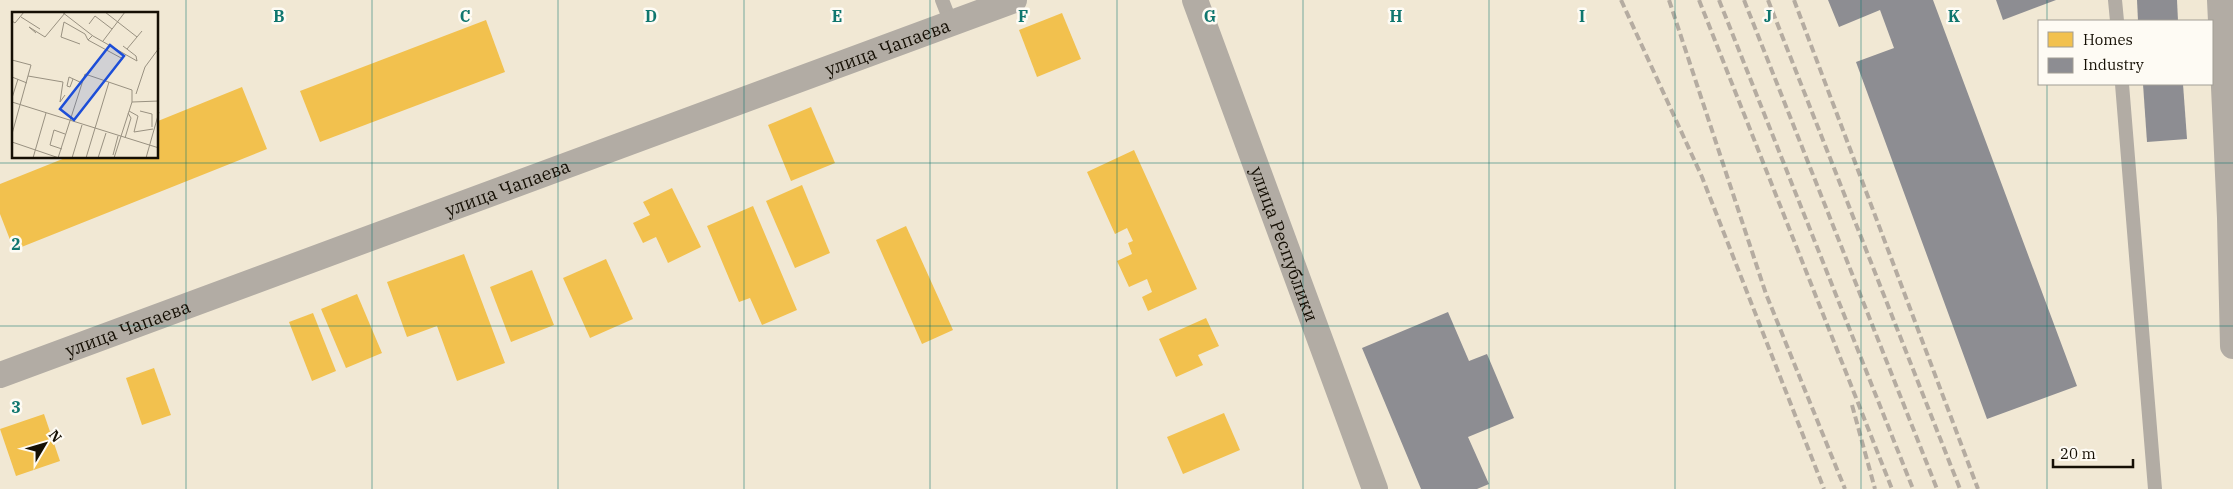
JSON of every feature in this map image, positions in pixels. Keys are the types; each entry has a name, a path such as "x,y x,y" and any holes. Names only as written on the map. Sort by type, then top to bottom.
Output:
{"street":[{"name":"улица Чапаева","path":"0,375 946,12 1014,0"},
{"name":"улица Республики","path":"1195,0 1375,489"},
{"path":"2220,0 2230,218 2233,346"}],"lane":[{"path":"2115,0 2117,20"},
{"path":"2122,85 2155,489"}],"building: Homes":[{"path":"1062,13 1081,59 1037,77 1019,30"},
{"path":"486,20 505,72 320,142 300,91"},
{"path":"242,87 267,149 14,250 0,214 0,184 62,159 159,159 159,121"},
{"path":"811,107 835,163 791,181 768,125"},
{"path":"1134,150 1197,289 1148,311 1142,297 1152,292 1147,279 1129,287 1117,261 1132,254 1128,243 1133,241 1127,228 1115,234 1087,172"},
{"path":"802,185 830,253 795,268 766,201"},
{"path":"672,188 701,247 668,263 656,237 643,243 633,223 650,215 643,202"},
{"path":"753,206 797,310 762,325 750,298 739,302 707,226"},
{"path":"906,226 953,330 922,344 876,240"},
{"path":"464,254 505,363 457,381 437,326 407,337 387,282"},
{"path":"606,259 633,319 590,338 563,278"},
{"path":"532,270 554,325 511,342 490,287"},
{"path":"357,294 382,353 346,368 321,309"},
{"path":"313,313 336,371 312,381 289,322"},
{"path":"1206,318 1219,346 1198,355 1203,365 1176,377 1159,339"},
{"path":"154,368 171,415 142,425 126,378"},
{"path":"1224,413 1240,450 1183,474 1167,437"},
{"path":"44,414 60,461 16,476 0,429"}],"building: Industry":[{"path":"1828,0 1933,0 2077,386 1987,419 1856,62 1894,48 1880,10 1839,27"},
{"path":"1996,0 2056,0 2003,20"},
{"path":"2137,0 2177,0 2178,20 2138,20"},
{"path":"2143,85 2183,85 2187,139 2147,142"},
{"path":"1448,312 1469,361 1487,354 1514,418 1468,437 1489,484 1477,489 1421,489 1362,348"}],"railway":[{"path":"1621,0 1702,177 1824,489"},
{"path":"1669,0 1766,294 1845,489"},
{"path":"1699,0 1892,489"},
{"path":"1719,0 1913,489"},
{"path":"1744,0 1937,489"},
{"path":"1768,0 1960,489"},
{"path":"1794,0 1978,489"},
{"path":"1852,405 1875,489"}]}
